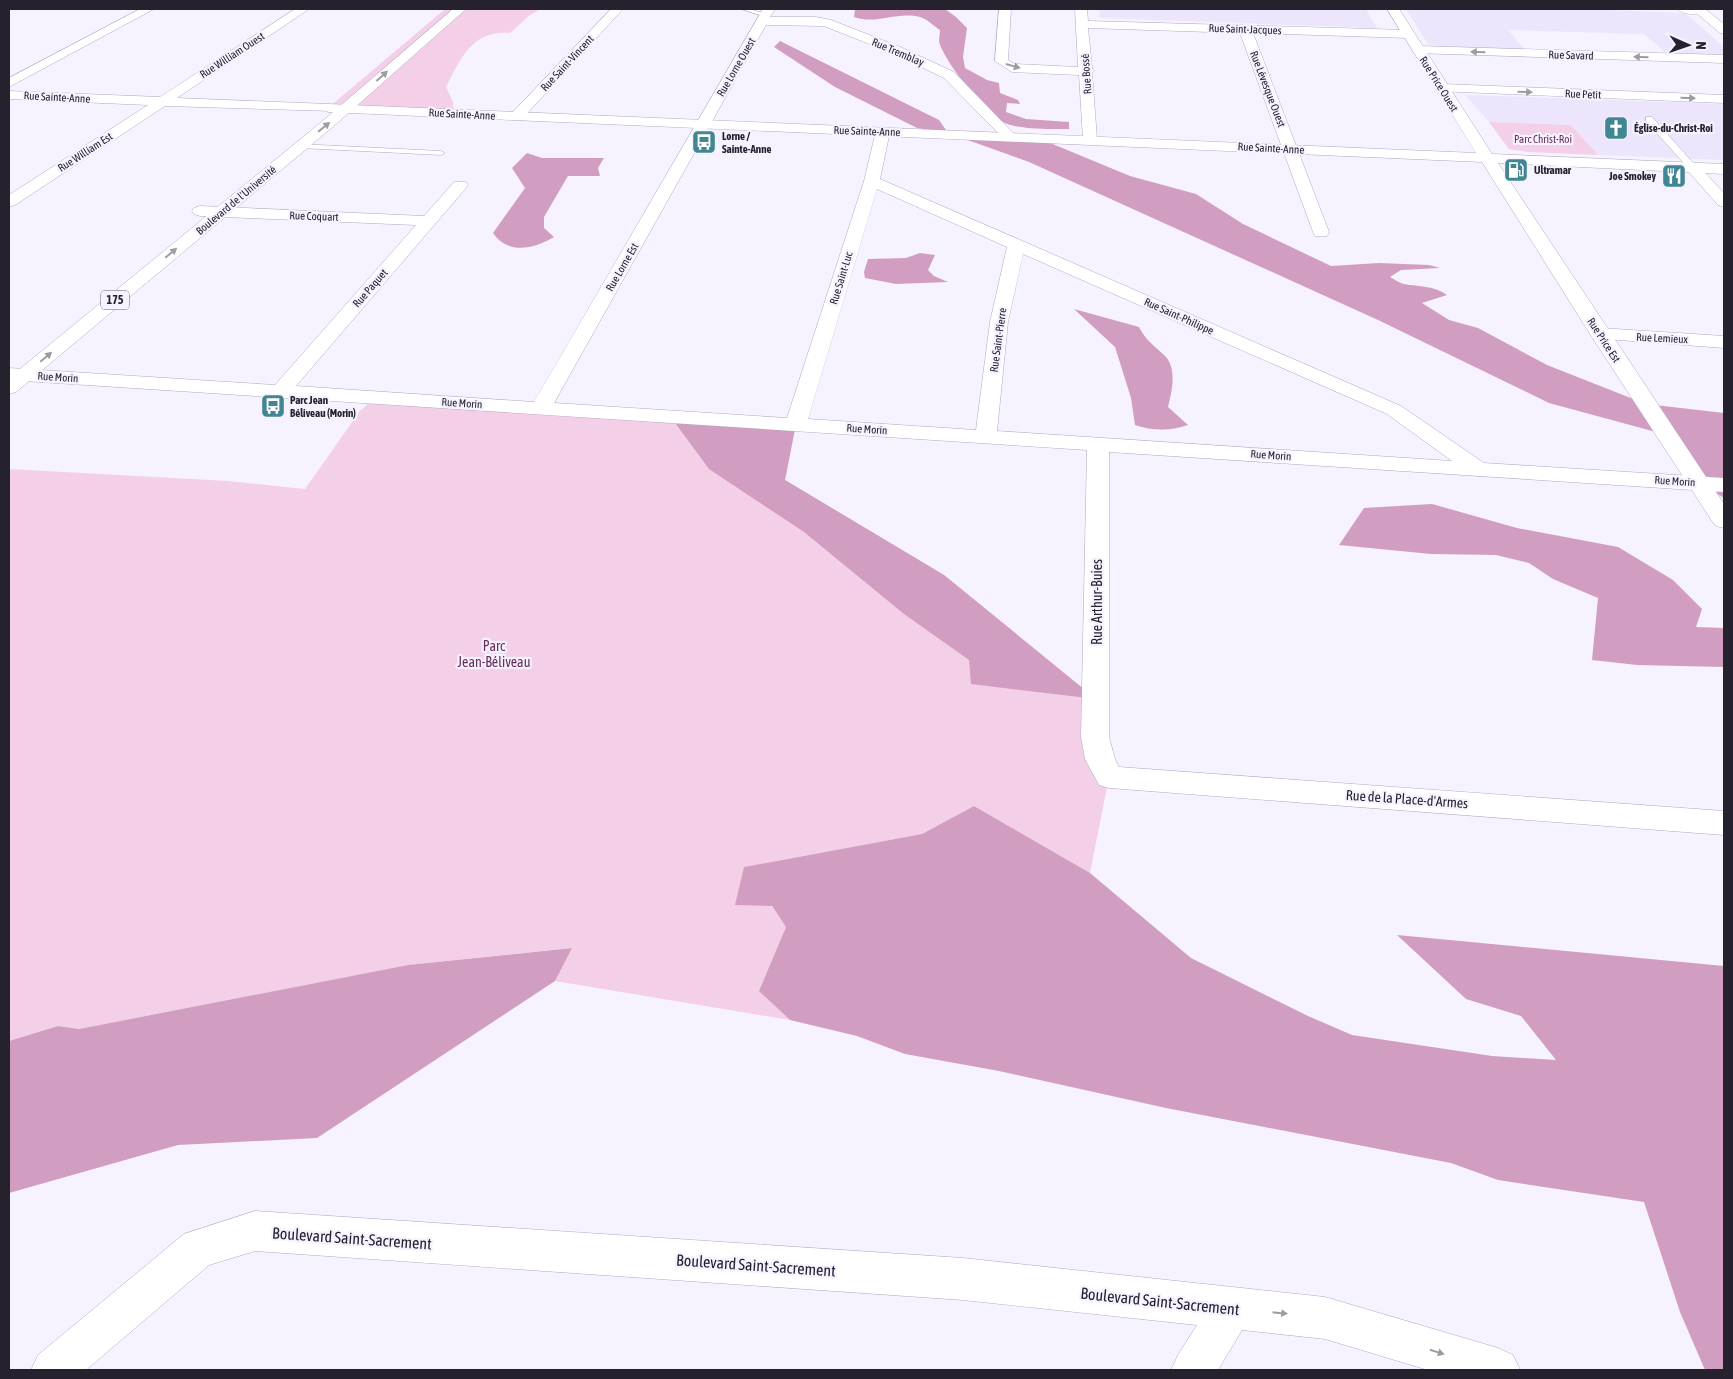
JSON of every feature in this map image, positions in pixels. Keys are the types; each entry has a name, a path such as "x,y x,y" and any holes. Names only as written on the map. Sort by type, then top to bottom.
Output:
{"street":[{"path":"9,83 148,9"},
{"name":"Rue William Ouest","path":"161,102 303,9"},
{"name":"Boulevard de l'Université","path":"13,375 200,211 328,108 445,9"},
{"name":"Boulevard de l'Université","path":"13,375 301,146 460,9"},
{"name":"Rue Saint-Vincent","path":"516,116 617,9"},
{"path":"1005,9 1001,61 1012,68 1087,71"},
{"name":"Rue Bossé","path":"1081,9 1087,71 1090,139"},
{"name":"Rue Price Ouest","path":"1393,9 1487,158"},
{"path":"1683,9 1716,10"},
{"path":"1698,9 1724,30"},
{"name":"Rue Lorne Ouest","path":"703,125 766,15"},
{"name":"Rue Tremblay","path":"766,15 827,23 949,75 1009,136"},
{"name":"Rue Saint-Jacques","path":"1082,24 1408,34"},
{"name":"Rue Lévesque Ouest","path":"1245,29 1321,232"},
{"name":"Rue Savard","path":"1418,50 1724,60"},
{"name":"Rue Petit","path":"1442,88 1724,99"},
{"name":"Rue Sainte-Anne","path":"9,95 703,125 1090,139 1724,169"},
{"name":"Rue William Est","path":"9,202 161,102"},
{"name":"Rue Lorne Est","path":"541,408 703,125"},
{"name":"Rue Saint-Luc","path":"796,424 872,181 882,131"},
{"name":"Rue Price Est","path":"1487,158 1600,334 1724,521"},
{"path":"1692,167 1724,202"},
{"name":"Rue Saint-Philippe","path":"872,181 1394,410 1476,468"},
{"name":"Rue Paquet","path":"281,391 460,185"},
{"name":"Rue Coquart","path":"200,211 428,221"},
{"name":"Rue Saint-Pierre","path":"986,437 999,322 1016,245"},
{"name":"Rue Lemieux","path":"1600,334 1724,342"},
{"name":"Rue Morin","path":"13,375 1724,484"},
{"name":"Rue Arthur-Buies","path":"1098,444 1095,737 1100,759"},
{"name":"Rue de la Place-d'Armes","path":"1100,759 1109,777 1724,824"},
{"name":"Boulevard Saint-Sacrement","path":"53,1370 198,1248 255,1231 963,1279 1325,1318 1498,1370"},
{"path":"1193,1370 1232,1308"}],"lane":[{"path":"744,9 766,15"},
{"path":"1649,119 1692,167"},
{"path":"301,146 441,153"}],"shaded area":[{"path":"855,9 945,9 967,28 963,57 965,68 987,80 999,83 1000,93 1018,100 1020,104 1007,103 1006,112 1026,119 1069,122 1069,129 1026,128 1003,122 986,108 951,65 940,45 940,30 920,17 903,16 871,20 862,19 854,17"},
{"path":"1099,9 1366,9 1377,28 1100,18"},
{"path":"1406,9 1581,9 1685,13 1724,47 1724,56 1667,54 1644,34 1508,30 1525,50 1439,46 1428,44"},
{"path":"780,41 939,120 948,133 917,128 835,87 774,47"},
{"path":"1465,95 1724,104 1724,160 1598,155 1571,125 1489,122"},
{"path":"948,133 1043,140 1130,176 1196,194 1243,224 1331,266 1379,263 1429,265 1440,268 1401,270 1390,277 1402,283 1442,292 1447,295 1422,303 1449,320 1478,328 1547,365 1646,404 1724,413 1724,498 1699,483 1667,435 1549,403 1378,320 1029,162"},
{"path":"527,153 542,158 604,158 598,168 600,176 568,176 544,217 544,228 554,237 538,245 522,248 506,245 493,233 525,188 512,168"},
{"path":"920,253 935,255 928,270 934,276 948,282 896,284 865,278 864,272 868,259 906,258"},
{"path":"1074,309 1139,327 1153,345 1168,359 1173,379 1168,407 1188,425 1162,430 1135,425 1131,398 1115,347"},
{"path":"670,416 796,424 785,480 944,575 1096,699 971,684 969,660 904,614 804,532 709,469"},
{"path":"1432,504 1517,528 1618,547 1673,580 1702,609 1696,627 1724,628 1724,667 1637,665 1592,660 1598,598 1553,579 1529,563 1496,555 1431,554 1339,545 1364,508"},
{"path":"974,806 1090,873 1191,958 1308,1016 1352,1035 1492,1056 1556,1060 1521,1016 1466,999 1397,935 1724,966 1724,1370 1705,1370 1680,1312 1644,1202 1498,1180 1451,1163 1166,1108 999,1071 905,1054 857,1036 790,1020 759,991 786,927 772,906 735,905 744,867 922,834"},
{"path":"572,948 555,981 317,1138 178,1145 9,1193 9,1041 58,1026 79,1029 408,965"}],"green space":[{"path":"445,9 541,9 530,15 510,33 497,33 486,36 469,48 446,87 453,102 453,114 328,108"},
{"name":"Parc Christ-Roi","path":"1489,122 1571,125 1598,155 1528,152 1509,149"},
{"name":"Parc Jean-Béliveau","path":"376,397 796,424 785,480 944,575 1096,699 1109,777 1090,873 974,806 922,834 744,867 786,927 760,991 790,1020 555,981 571,948 408,965 79,1029 58,1026 9,1041 9,469 228,481 305,489 360,411"}],"place":[{"name":"Église-du-Christ-Roi","path":"1616,128"},
{"name":"Lorne / Sainte-Anne","path":"704,142"},
{"name":"Ultramar","path":"1516,170"},
{"name":"Joe Smokey","path":"1674,176"},
{"name":"Parc Jean Béliveau (Morin)","path":"273,406"}]}
